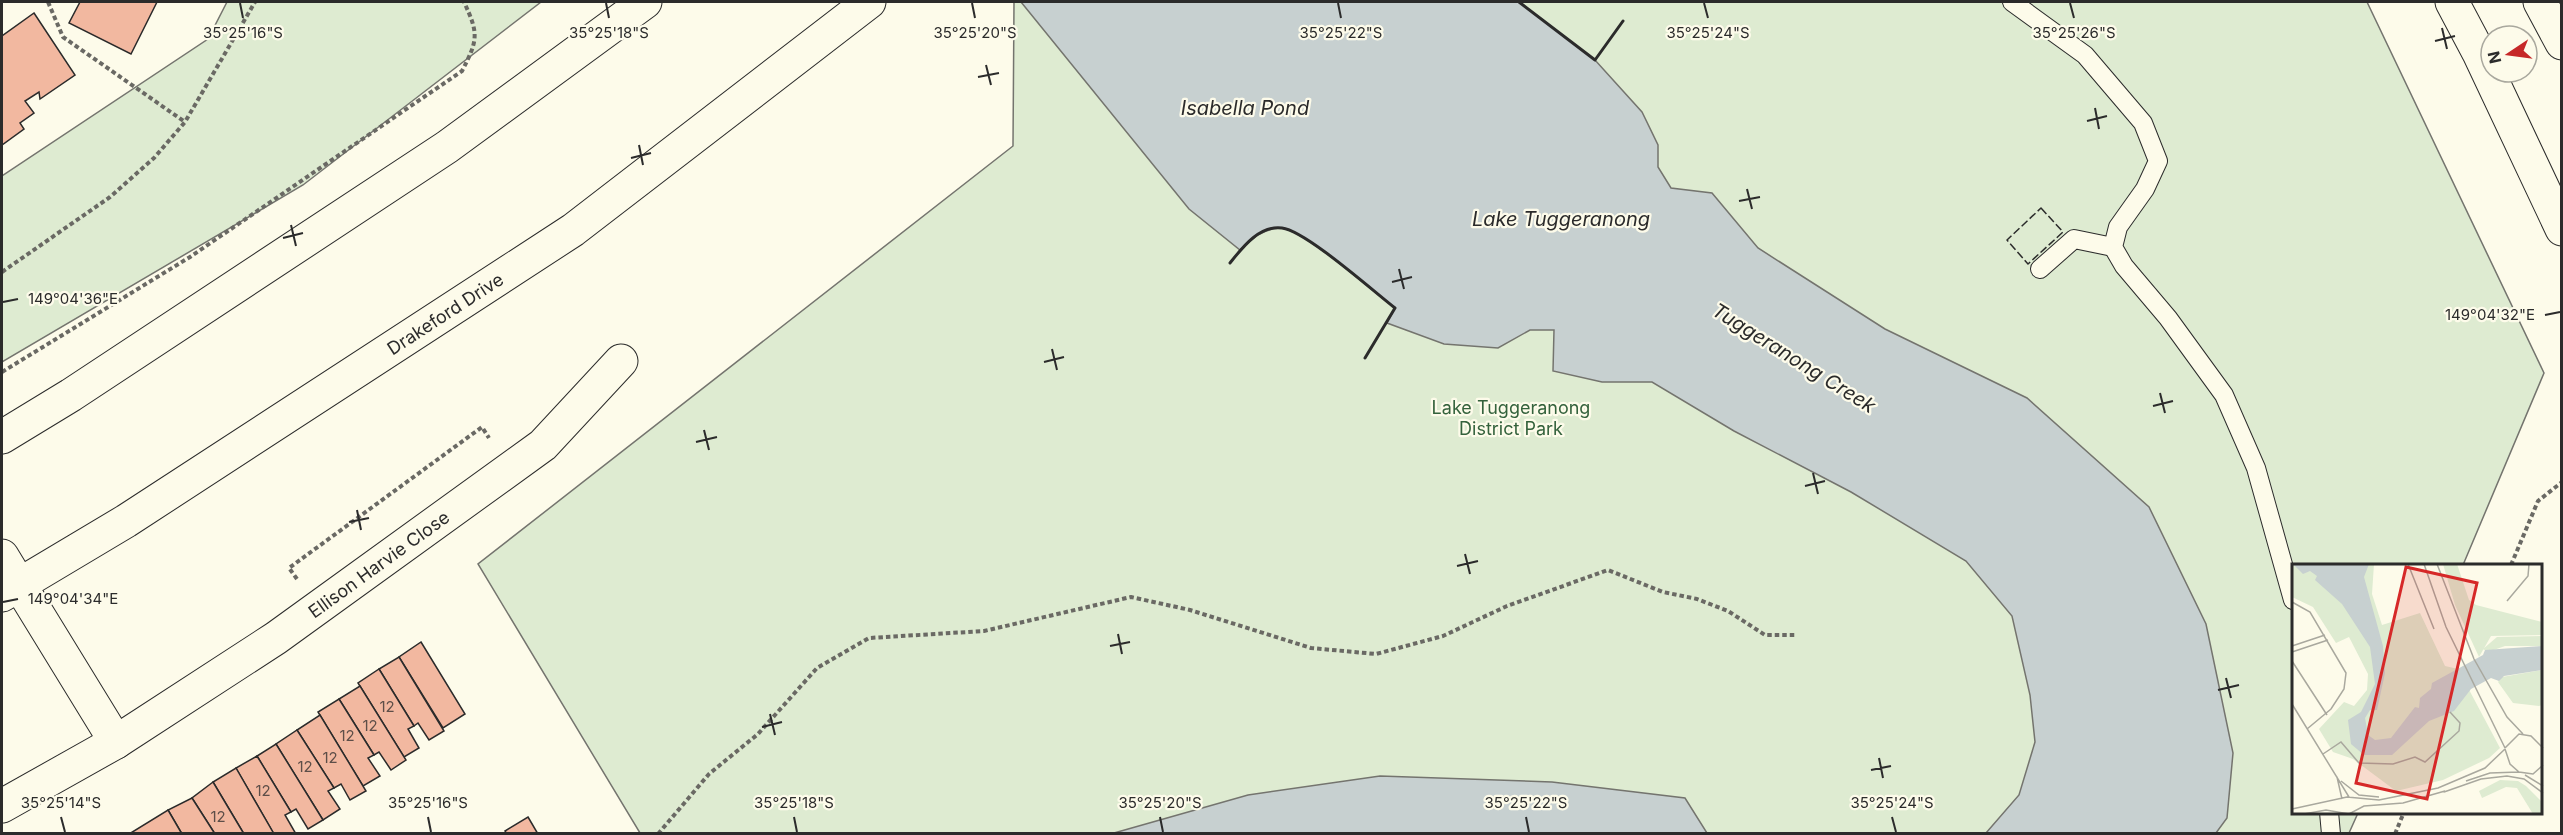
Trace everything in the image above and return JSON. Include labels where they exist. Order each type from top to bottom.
[{"type":"main road","points":[[2,437],[71,395],[447,147],[645,2]]},
{"type":"main road","name":"Drakeford Drive","points":[[10,590],[126,521],[573,230],[869,2]]},
{"type":"main road","points":[[2452,2],[2479,53],[2562,229]]},
{"type":"main road","points":[[2540,2],[2562,43]]},
{"type":"main road","name":"Ellison Harvie Close","points":[[2,806],[116,742],[276,638],[543,445],[621,361]]},
{"type":"main road","points":[[2,556],[10,590],[116,742]]},
{"type":"lane","points":[[2012,2],[2085,55],[2143,123],[2158,161],[2145,189],[2118,227],[2113,247],[2124,266],[2168,318],[2224,395],[2256,468],[2292,596]]},
{"type":"lane","points":[[2040,269],[2074,239],[2113,247]]},
{"type":"lane","points":[[2330,814],[2331,834]]},
{"type":"path","points":[[48,2],[63,37],[185,122]]},
{"type":"path","points":[[2,272],[110,197],[154,158],[185,122],[255,2]]},
{"type":"path","points":[[2,372],[190,257],[462,71],[474,47],[474,24],[464,2]]},
{"type":"path","points":[[2511,564],[2538,501],[2562,482]]},
{"type":"path","points":[[658,834],[709,774],[758,734],[817,668],[869,638],[984,630],[1131,597],[1190,610],[1311,648],[1376,654],[1443,636],[1506,606],[1608,570],[1663,592],[1697,600],[1728,611],[1765,635],[1797,635]]},
{"type":"path","points":[[2395,833],[2404,814]]},
{"type":"green space","points":[[227,2],[541,2],[303,185],[2,362],[2,176],[208,39]]},
{"type":"green space","name":"Lake Tuggeranong District Park","points":[[1014,2],[2367,2],[2544,373],[2463,564],[2292,564],[2292,814],[2358,814],[2349,833],[640,833],[478,564],[1013,146]]},
{"type":"water","name":"Lake Tuggeranong","points":[[1021,2],[1519,2],[1595,60],[1642,112],[1658,145],[1658,167],[1671,188],[1712,193],[1758,248],[1885,329],[2027,398],[2149,507],[2206,624],[2233,753],[2227,818],[2216,833],[1986,833],[2019,795],[2035,742],[2030,695],[2012,616],[1966,561],[1851,492],[1734,431],[1652,382],[1602,382],[1553,371],[1554,330],[1530,330],[1498,348],[1444,344],[1387,323],[1395,308],[1321,249],[1291,231],[1280,228],[1268,230],[1253,238],[1240,250],[1189,209]]},
{"type":"water","points":[[1380,776],[1552,782],[1685,798],[1707,833],[1114,833],[1248,795]]},
{"type":"building","points":[[80,2],[157,2],[131,54],[69,23]]},
{"type":"building","points":[[34,13],[75,75],[40,99],[39,92],[25,101],[34,113],[20,123],[24,129],[2,145],[2,36]]},
{"type":"building","points":[[421,642],[465,714],[443,728],[399,657]]},
{"type":"building","points":[[399,657],[444,731],[429,740],[418,723],[414,726],[379,669]]},
{"type":"building","points":[[379,669],[414,726],[408,729],[419,748],[404,757],[358,683]]},
{"type":"building","points":[[360,686],[406,760],[391,770],[379,752],[374,755],[339,699]]},
{"type":"building","points":[[339,699],[374,755],[368,758],[380,776],[363,786],[318,712]]},
{"type":"building","points":[[320,715],[366,791],[350,800],[341,784],[334,788],[297,730]]},
{"type":"building","points":[[297,730],[334,788],[328,791],[340,809],[323,820],[276,744]]},
{"type":"building","points":[[276,744],[323,820],[308,829],[296,809],[291,812],[257,756]]},
{"type":"building","points":[[257,756],[291,812],[285,815],[296,834],[274,834],[236,768]]},
{"type":"building","points":[[236,768],[274,834],[244,834],[213,782]]},
{"type":"building","points":[[213,782],[244,834],[215,834],[192,798]]},
{"type":"building","points":[[192,798],[215,834],[182,834],[168,810]]},
{"type":"building","points":[[168,810],[182,834],[129,834]]},
{"type":"building","points":[[528,817],[538,834],[507,834],[505,831]]},
{"type":"fence","points":[[2041,208],[2063,232],[2028,264],[2007,240],[2041,208]]},
{"type":"wall","points":[[1519,2],[1595,60],[1623,21]]},
{"type":"wall","points":[[1230,263],[1252,239],[1266,230],[1282,228],[1307,239],[1395,308],[1365,358]]},
{"type":"water label","name":"Isabella Pond","points":[[1245,108]]},
{"type":"water label","name":"Tuggeranong Creek","points":[[1794,358]]}]
